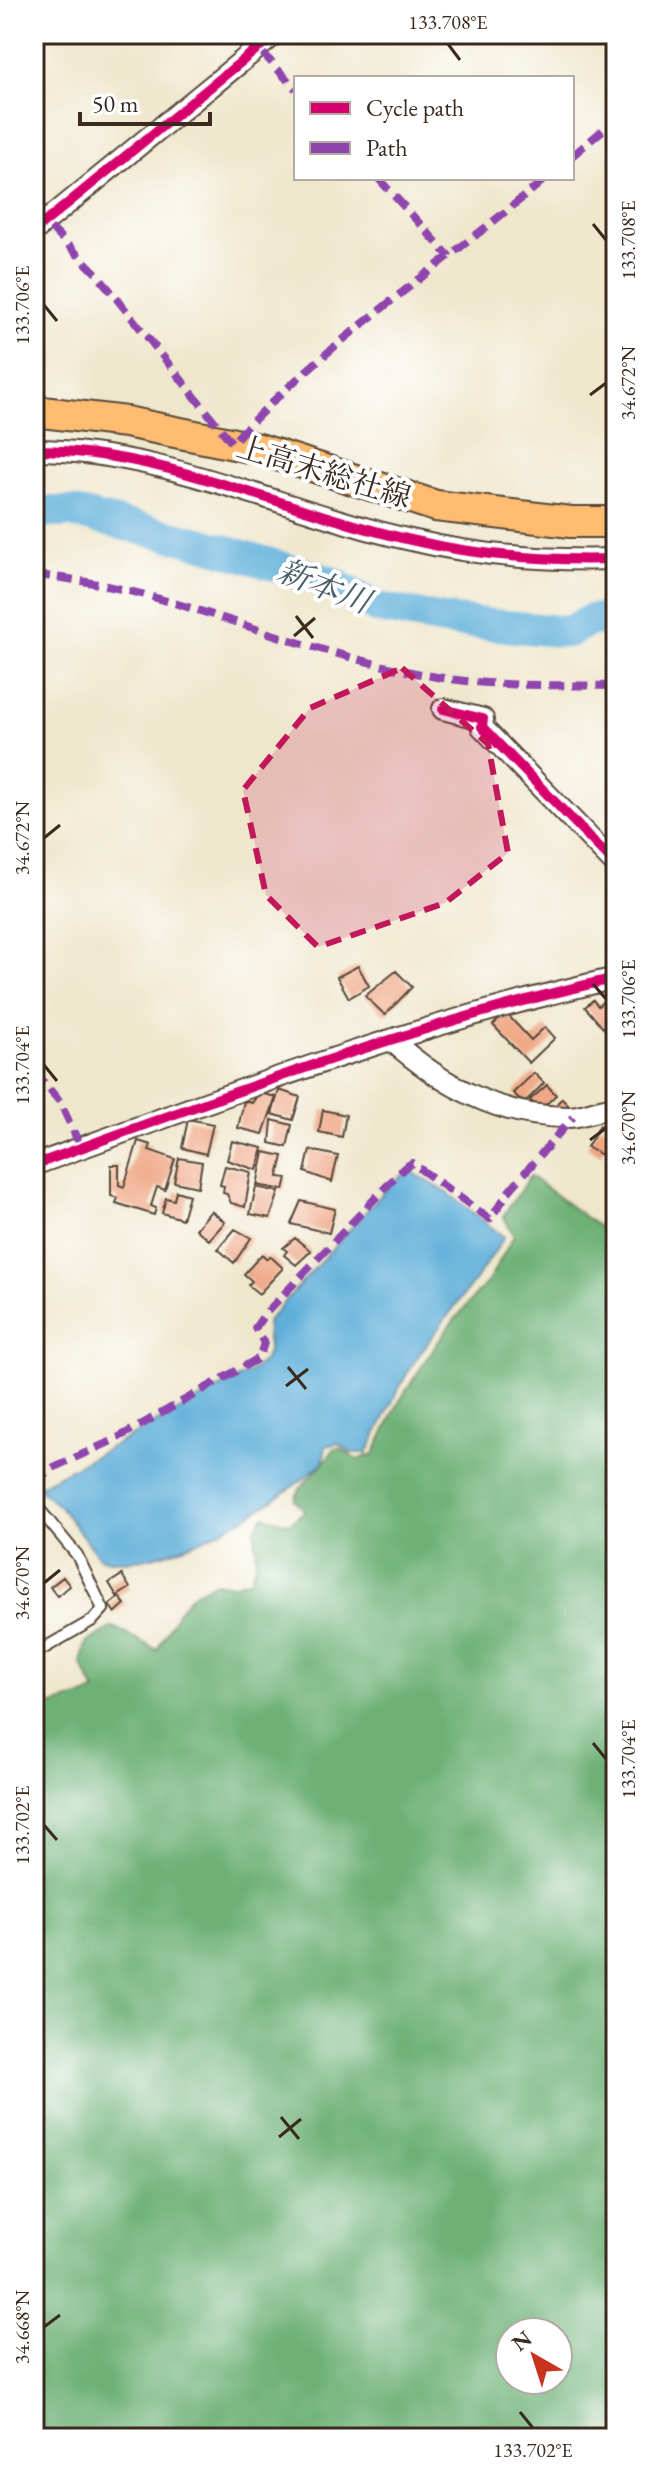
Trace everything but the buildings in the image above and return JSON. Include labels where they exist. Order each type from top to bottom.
[{"type":"main road","name":"上高末総社線","points":[[34,411],[126,422],[259,449],[436,506],[556,521],[616,522]]},
{"type":"street","points":[[34,231],[275,34]]},
{"type":"street","points":[[34,450],[105,456],[148,465],[219,482],[422,542],[557,561],[616,559]]},
{"type":"street","points":[[443,709],[483,719],[482,727],[616,865]]},
{"type":"street","points":[[34,1165],[235,1092],[477,1011],[616,978]]},
{"type":"street","points":[[391,1040],[443,1082],[500,1108],[537,1116],[573,1117],[616,1108]]},
{"type":"lane","points":[[34,1503],[77,1555],[103,1609],[93,1620],[34,1654]]},
{"type":"highlighted area","points":[[402,668],[488,744],[508,853],[445,903],[318,947],[266,895],[243,790],[310,708]]},
{"type":"green space","points":[[530,1176],[616,1240],[616,2438],[34,2438],[34,1711],[96,1692],[81,1663],[86,1643],[113,1627],[157,1650],[178,1611],[193,1593],[216,1582],[232,1585],[251,1579],[256,1560],[255,1528],[264,1516],[289,1523],[305,1511],[295,1500],[298,1493],[334,1449],[340,1448],[357,1460],[374,1454],[399,1402],[427,1358],[450,1325],[489,1280],[514,1235],[503,1216]]},
{"type":"water","points":[[409,1170],[448,1193],[504,1237],[413,1364],[367,1453],[351,1453],[338,1443],[326,1446],[323,1462],[279,1496],[249,1515],[184,1547],[152,1557],[123,1561],[99,1557],[59,1506],[37,1487],[252,1371],[268,1352],[268,1320],[388,1187]]},
{"type":"waterway","name":"新本川","points":[[34,512],[71,512],[200,543],[331,582],[378,608],[444,620],[568,632],[590,620],[616,618]]},
{"type":"marked path","points":[[245,34],[294,87]]},
{"type":"marked path","points":[[574,154],[616,119]]},
{"type":"marked path","points":[[380,180],[450,257]]},
{"type":"marked path","points":[[34,211],[97,274],[232,443],[268,406],[345,338],[544,180]]},
{"type":"marked path","points":[[34,575],[72,579],[146,595],[327,651],[420,674],[493,683],[616,686]]},
{"type":"marked path","points":[[34,1071],[60,1102],[81,1148]]},
{"type":"marked path","points":[[34,1483],[52,1468],[114,1440],[259,1358],[264,1343],[255,1328],[264,1315],[404,1168],[412,1163],[490,1219],[510,1190],[573,1117]]},
{"type":"cycle path","points":[[34,231],[275,34]]},
{"type":"cycle path","points":[[34,450],[131,460],[225,484],[364,528],[462,550],[564,559],[616,559]]},
{"type":"cycle path","points":[[443,709],[483,719],[482,727],[616,865]]},
{"type":"cycle path","points":[[34,1165],[395,1038],[616,978]]}]
